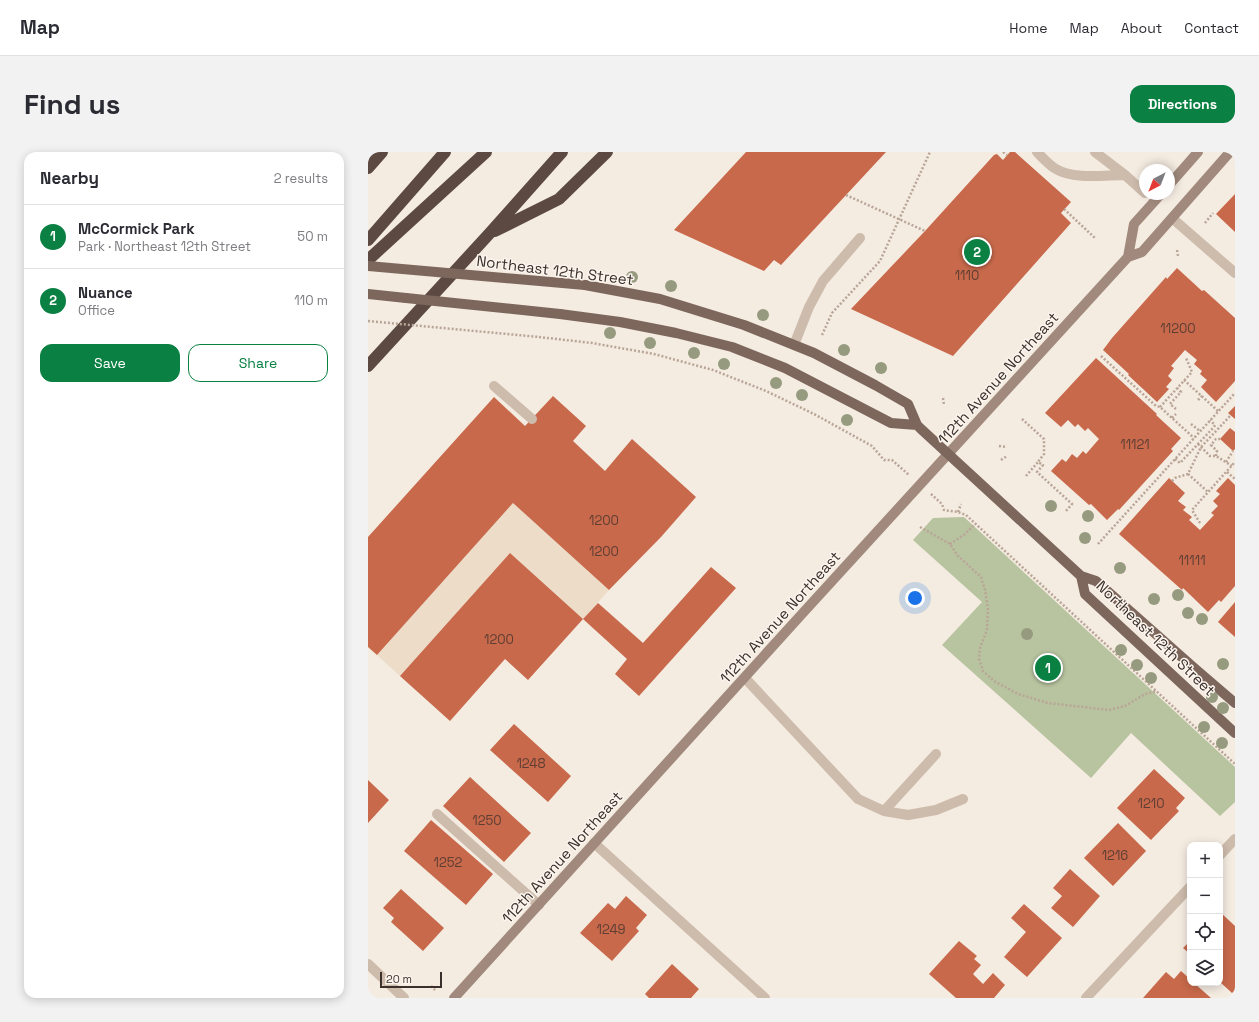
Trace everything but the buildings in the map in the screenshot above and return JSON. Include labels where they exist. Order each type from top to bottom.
[{"type":"highway","points":[[368,168],[382,152]]},
{"type":"highway","points":[[368,240],[445,152]]},
{"type":"highway","points":[[368,260],[486,152]]},
{"type":"highway","points":[[368,366],[562,152]]},
{"type":"highway","points":[[489,234],[559,199],[607,152]]},
{"type":"main road","points":[[1175,178],[1198,152]]},
{"type":"main road","name":"112th Avenue Northeast","points":[[454,998],[1128,257],[1142,252],[1230,152]]},
{"type":"main road","points":[[1128,257],[1134,224],[1155,200]]},
{"type":"main road","name":"Northeast 12th Street","points":[[368,266],[585,285],[660,299],[744,325],[828,360],[908,404],[917,425],[1081,576],[1096,581],[1235,703]]},
{"type":"main road","points":[[368,294],[560,314],[620,322],[676,333],[732,347],[785,368],[891,423],[917,425]]},
{"type":"main road","name":"Northeast 12th Street","points":[[1081,576],[1085,594],[1235,733]]},
{"type":"street","points":[[1037,152],[1056,169],[1071,174],[1092,176],[1125,175]]},
{"type":"street","points":[[1095,152],[1139,187]]},
{"type":"street","points":[[1172,218],[1235,273]]},
{"type":"street","points":[[794,345],[809,307],[822,281],[860,238]]},
{"type":"street","points":[[494,386],[532,419]]},
{"type":"street","points":[[745,678],[858,799],[884,811],[908,815],[936,810],[963,799]]},
{"type":"street","points":[[884,811],[936,754]]},
{"type":"street","points":[[437,814],[539,905]]},
{"type":"street","points":[[1223,852],[1235,839]]},
{"type":"street","points":[[594,843],[765,998]]},
{"type":"street","points":[[1086,998],[1187,890]]},
{"type":"street","points":[[368,964],[404,998]]},
{"type":"path","points":[[822,335],[832,313],[880,261],[930,152]]},
{"type":"path","points":[[1004,152],[1007,156]]},
{"type":"path","points":[[846,195],[925,231]]},
{"type":"path","points":[[1064,209],[1095,238]]},
{"type":"path","points":[[1205,223],[1213,213]]},
{"type":"path","points":[[1177,250],[1178,256]]},
{"type":"path","points":[[368,321],[592,342],[654,354],[713,370],[766,391],[814,414],[872,446],[884,460],[892,460]]},
{"type":"path","points":[[1101,356],[1194,438]]},
{"type":"path","points":[[1160,407],[1192,372],[1186,358]]},
{"type":"path","points":[[1184,380],[1218,411]]},
{"type":"path","points":[[1176,409],[1170,404],[1181,392],[1177,388]]},
{"type":"path","points":[[1098,544],[1235,393]]},
{"type":"path","points":[[1198,400],[1202,396]]},
{"type":"path","points":[[943,398],[944,405]]},
{"type":"path","points":[[1172,418],[1176,414]]},
{"type":"path","points":[[1172,481],[1175,478],[1188,474],[1202,447],[1231,416]]},
{"type":"path","points":[[1022,419],[1044,440],[1044,454],[1026,476]]},
{"type":"path","points":[[1175,459],[1180,463],[1216,425],[1210,420]]},
{"type":"path","points":[[1191,424],[1200,431]]},
{"type":"path","points":[[1216,456],[1216,451],[1211,445],[1216,439],[1220,439]]},
{"type":"path","points":[[1198,444],[1210,456],[1216,456],[1232,466]]},
{"type":"path","points":[[999,446],[1007,447]]},
{"type":"path","points":[[1226,462],[1233,451]]},
{"type":"path","points":[[1001,460],[1007,456]]},
{"type":"path","points":[[1038,462],[1042,466],[1037,472],[1072,504],[1065,512]]},
{"type":"path","points":[[1200,523],[1192,510],[1235,462]]},
{"type":"path","points":[[1227,472],[1235,479]]},
{"type":"path","points":[[1188,474],[1208,492]]},
{"type":"path","points":[[942,504],[944,510],[958,512],[966,516],[1235,764]]},
{"type":"path","points":[[958,512],[960,504]]},
{"type":"path","points":[[950,544],[965,534],[975,524]]},
{"type":"path","points":[[920,527],[950,544],[958,556],[981,578],[986,590],[988,608],[987,630],[980,648],[979,659],[983,671],[994,681],[1018,694],[1048,703],[1110,710],[1125,706],[1145,694],[1154,692],[1155,690]]},
{"type":"path","points":[[431,986],[434,990]]},
{"type":"green space","points":[[964,517],[1235,767],[1235,802],[1220,816],[1131,733],[1091,778],[942,645],[982,602],[913,540],[933,518]]},
{"type":"shaded area","points":[[513,503],[609,590],[583,619],[510,553],[400,676],[377,655]]},
{"type":"place","name":"Nuance","points":[[977,252]]},
{"type":"place","name":"McCormick Park","points":[[1048,668]]}]
